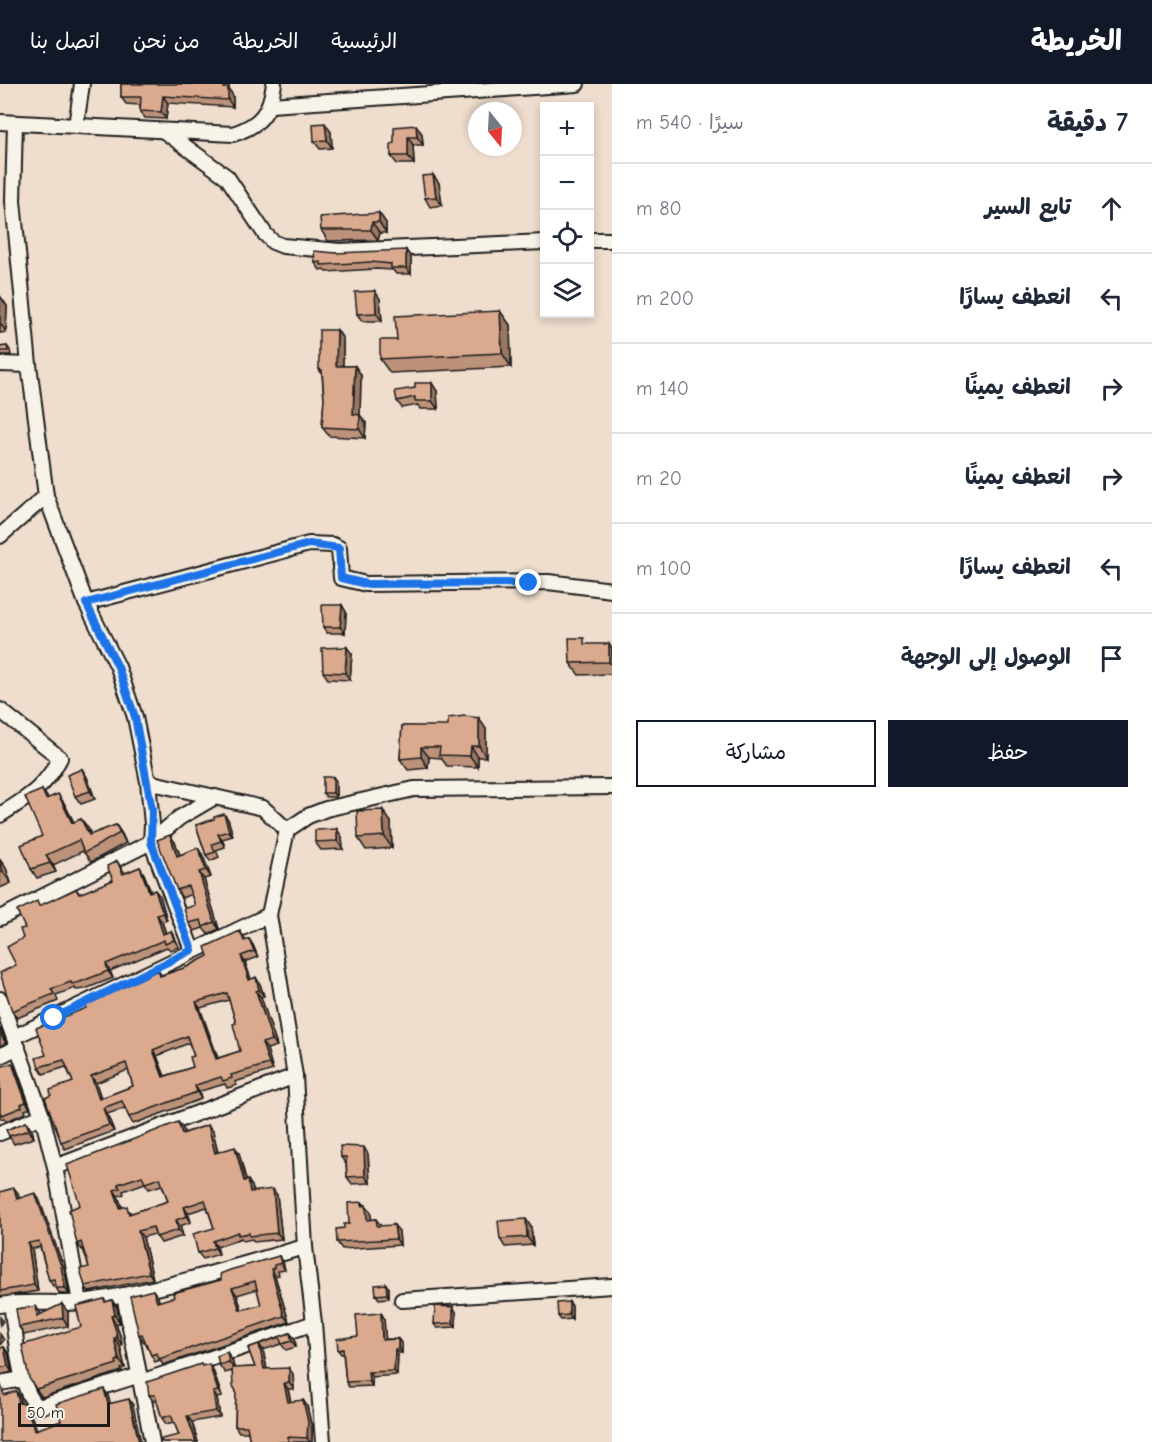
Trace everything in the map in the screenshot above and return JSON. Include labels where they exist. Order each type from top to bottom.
[{"type":"street","points":[[76,126],[82,84]]},
{"type":"street","points":[[0,122],[233,134],[252,128],[271,105],[273,84]]},
{"type":"street","points":[[271,105],[437,90],[577,84]]},
{"type":"street","points":[[15,123],[6,202],[46,496],[86,603],[118,667],[135,717],[152,810],[151,842],[192,950]]},
{"type":"street","points":[[164,130],[227,177],[265,234],[273,242],[283,246],[319,251],[540,242]]},
{"type":"street","points":[[594,240],[612,240]]},
{"type":"street","points":[[0,364],[29,365]]},
{"type":"street","points":[[0,536],[46,496]]},
{"type":"street","points":[[86,603],[309,544],[339,548],[341,578],[366,584],[548,582],[612,591]]},
{"type":"street","points":[[0,710],[60,758],[49,779],[39,791],[0,815]]},
{"type":"street","points":[[148,782],[263,808],[287,830]]},
{"type":"street","points":[[323,1442],[315,1323],[305,1247],[295,1076],[269,915],[287,830],[308,816],[326,809],[414,789],[612,787]]},
{"type":"street","points":[[0,918],[151,842],[179,818],[215,797]]},
{"type":"street","points":[[0,1056],[16,1042],[192,950],[269,915]]},
{"type":"street","points":[[0,999],[42,1116],[55,1167],[80,1302]]},
{"type":"street","points":[[55,1167],[295,1076]]},
{"type":"street","points":[[0,1133],[42,1116]]},
{"type":"street","points":[[305,1247],[124,1295],[80,1302],[6,1304],[23,1379],[32,1400],[42,1407],[315,1323]]},
{"type":"street","points":[[402,1299],[612,1286]]},
{"type":"street","points":[[124,1295],[152,1442]]},
{"type":"street","points":[[0,1383],[23,1379]]},
{"type":"building","points":[[121,84],[224,84],[224,88],[228,88],[228,100],[163,96],[161,112],[140,111],[141,97],[121,97]]},
{"type":"building","points":[[325,123],[327,140],[314,141],[313,124]]},
{"type":"building","points":[[416,125],[417,137],[408,137],[408,156],[391,156],[394,127]]},
{"type":"building","points":[[433,175],[436,197],[425,198],[422,176]]},
{"type":"building","points":[[379,213],[379,222],[372,222],[371,230],[321,230],[320,217]]},
{"type":"building","points":[[406,250],[406,268],[391,268],[391,264],[371,262],[321,265],[321,262],[315,263],[314,251],[336,253]]},
{"type":"building","points":[[375,291],[376,313],[357,314],[355,292]]},
{"type":"building","points":[[500,311],[502,353],[380,359],[380,340],[397,340],[395,316]]},
{"type":"building","points":[[319,330],[337,330],[336,366],[355,366],[353,414],[360,415],[359,429],[322,427],[324,398],[322,370],[319,369]]},
{"type":"building","points":[[7,346],[8,351],[0,351],[0,347]]},
{"type":"building","points":[[415,383],[432,383],[432,401],[415,401],[415,397],[397,401],[395,391],[415,388]]},
{"type":"building","points":[[322,605],[342,605],[340,627],[323,627]]},
{"type":"building","points":[[569,638],[584,638],[584,644],[609,644],[609,662],[570,663]]},
{"type":"building","points":[[347,647],[345,673],[323,672],[322,648]]},
{"type":"building","points":[[465,716],[479,718],[479,746],[471,746],[470,756],[439,755],[440,747],[421,747],[421,757],[400,759],[402,726],[448,726],[448,718]]},
{"type":"building","points":[[82,769],[90,791],[75,796],[67,775]]},
{"type":"building","points":[[323,777],[333,777],[333,793],[323,793]]},
{"type":"building","points":[[42,790],[46,799],[58,794],[72,823],[81,819],[89,835],[116,825],[120,833],[84,853],[79,840],[46,855],[50,863],[31,869],[21,845],[42,836],[25,797]]},
{"type":"building","points":[[383,810],[384,836],[358,838],[357,811]]},
{"type":"building","points":[[224,814],[229,831],[218,834],[221,841],[212,844],[215,852],[206,855],[196,825]]},
{"type":"building","points":[[337,829],[337,841],[315,842],[315,830]]},
{"type":"building","points":[[170,835],[177,856],[198,848],[206,870],[199,872],[214,922],[203,927],[201,920],[189,923],[184,909],[195,905],[188,886],[177,890],[157,840]]},
{"type":"building","points":[[117,861],[123,874],[140,867],[149,892],[155,890],[163,913],[157,915],[163,934],[171,931],[174,940],[165,944],[164,940],[106,964],[108,971],[80,982],[72,984],[71,982],[51,989],[54,994],[12,1011],[0,973],[16,965],[7,947],[23,938],[20,929],[25,928],[17,911],[37,901],[39,906],[76,889],[79,894],[113,880],[107,866]]},
{"type":"building","points":[[240,931],[244,941],[249,939],[254,951],[241,956],[249,980],[256,977],[259,990],[256,991],[272,1040],[262,1043],[269,1064],[231,1075],[232,1078],[223,1081],[221,1077],[199,1084],[195,1086],[197,1092],[129,1117],[122,1101],[103,1108],[109,1125],[61,1142],[45,1098],[51,1095],[50,1090],[73,1082],[64,1060],[39,1067],[36,1058],[46,1055],[36,1028],[86,1008],[85,1005],[158,970],[160,976],[187,967],[208,956],[205,947]],"holes":[[[227,993],[236,1023],[233,1024],[240,1051],[216,1059],[196,1002]],[[187,1036],[194,1056],[190,1057],[193,1067],[163,1077],[153,1050]],[[126,1063],[133,1086],[99,1099],[91,1076]]]},
{"type":"building","points":[[12,1063],[26,1102],[21,1104],[22,1107],[2,1115],[0,1112],[0,1067]]},
{"type":"building","points":[[26,1122],[29,1130],[9,1136],[6,1130]]},
{"type":"building","points":[[178,1122],[182,1134],[208,1125],[215,1153],[235,1147],[244,1181],[248,1180],[250,1192],[273,1189],[277,1233],[249,1236],[249,1233],[238,1235],[238,1232],[213,1241],[215,1248],[198,1253],[193,1234],[214,1228],[205,1200],[184,1207],[187,1216],[176,1220],[178,1230],[156,1237],[153,1227],[138,1231],[149,1273],[85,1286],[80,1269],[89,1267],[81,1242],[77,1244],[69,1210],[80,1205],[67,1165]],"holes":[[[142,1176],[145,1183],[160,1178],[168,1201],[129,1214],[127,1206],[120,1208],[114,1190],[120,1188],[118,1184]]]},
{"type":"building","points":[[340,1146],[364,1147],[365,1176],[347,1177],[346,1157],[341,1157]]},
{"type":"building","points":[[14,1188],[17,1199],[35,1193],[61,1266],[65,1288],[56,1288],[54,1279],[49,1280],[39,1241],[28,1243],[34,1285],[0,1291],[0,1192]]},
{"type":"building","points":[[362,1202],[362,1206],[366,1205],[367,1220],[376,1219],[377,1226],[394,1225],[396,1239],[337,1242],[336,1229],[344,1228],[344,1224],[349,1224],[348,1203]]},
{"type":"building","points":[[526,1219],[527,1237],[500,1239],[498,1221]]},
{"type":"building","points":[[279,1256],[281,1263],[274,1265],[271,1269],[284,1316],[159,1359],[157,1353],[151,1355],[142,1334],[139,1335],[130,1296],[153,1290],[157,1302],[174,1297],[173,1293],[221,1280],[220,1274]],"holes":[[[255,1281],[261,1305],[240,1310],[232,1288]]]},
{"type":"building","points":[[386,1284],[387,1294],[376,1295],[375,1285]]},
{"type":"building","points":[[104,1299],[105,1302],[112,1300],[115,1315],[111,1316],[117,1338],[114,1338],[119,1360],[116,1361],[117,1364],[36,1389],[29,1378],[22,1345],[81,1327],[76,1306]]},
{"type":"building","points":[[569,1302],[569,1315],[558,1316],[557,1303]]},
{"type":"building","points":[[62,1304],[63,1318],[19,1327],[16,1309],[36,1306],[37,1316]]},
{"type":"building","points":[[435,1306],[453,1307],[453,1323],[434,1324]]},
{"type":"building","points":[[381,1313],[382,1340],[398,1339],[394,1371],[368,1372],[369,1381],[346,1382],[343,1349],[338,1350],[337,1339],[358,1336],[356,1315]]},
{"type":"building","points":[[290,1333],[292,1341],[282,1344],[279,1337]]},
{"type":"building","points":[[259,1344],[264,1369],[289,1368],[289,1383],[284,1383],[288,1402],[303,1400],[308,1422],[307,1438],[287,1437],[289,1442],[250,1442],[247,1426],[235,1426],[236,1391],[233,1386],[232,1368],[255,1367],[248,1348]]},
{"type":"building","points":[[4,1347],[8,1366],[0,1368],[0,1348]]},
{"type":"building","points":[[227,1352],[229,1362],[219,1365],[217,1356]]},
{"type":"building","points":[[201,1364],[202,1366],[209,1364],[218,1391],[213,1392],[216,1411],[187,1416],[196,1442],[162,1442],[161,1439],[179,1435],[171,1415],[162,1418],[155,1395],[149,1395],[147,1382]]},
{"type":"building","points":[[0,1385],[4,1395],[16,1391],[19,1403],[25,1404],[35,1430],[61,1421],[56,1404],[104,1389],[108,1404],[129,1399],[139,1442],[0,1442]]},
{"type":"route","points":[[54,1018],[192,950],[151,842],[152,810],[135,717],[118,667],[86,603],[309,544],[333,545],[339,548],[338,564],[341,578],[366,584],[529,583]]}]
